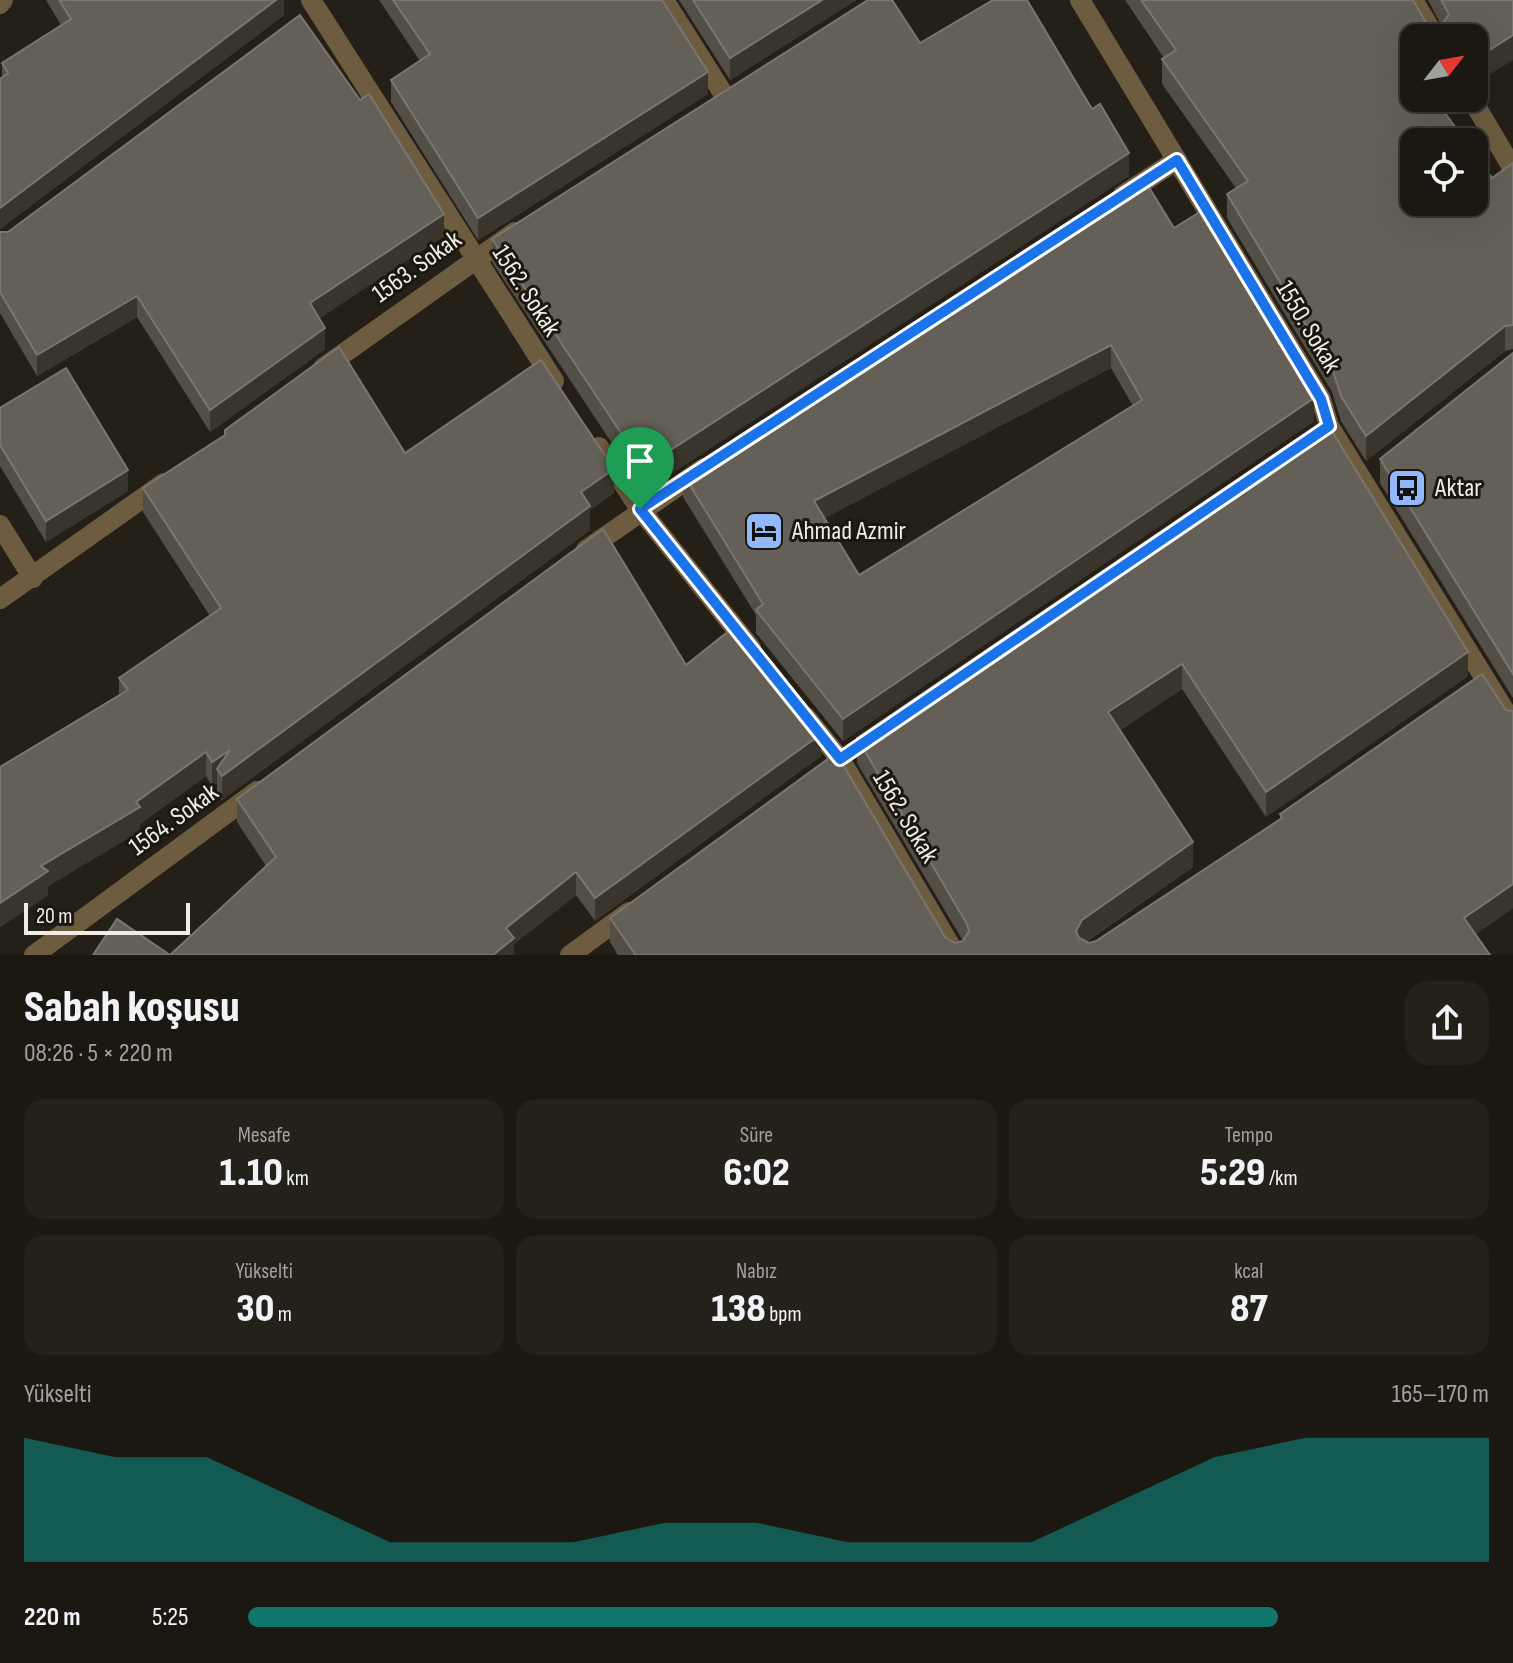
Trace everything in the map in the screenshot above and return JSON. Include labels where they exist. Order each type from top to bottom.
[{"type":"street","points":[[664,0],[726,98]]},
{"type":"street","name":"1550. Sokak","points":[[1080,0],[1321,399],[1322,430],[1370,474],[1481,683],[1513,724]]},
{"type":"street","points":[[1413,0],[1428,24]]},
{"type":"street","name":"1562. Sokak","points":[[310,8],[570,404]]},
{"type":"street","points":[[1479,112],[1513,169]]},
{"type":"street","points":[[1110,204],[1177,160]]},
{"type":"street","name":"1563. Sokak","points":[[310,377],[474,258],[527,224]]},
{"type":"street","points":[[587,430],[640,509],[760,659]]},
{"type":"street","points":[[565,565],[640,509],[721,457]]},
{"type":"street","points":[[0,599],[184,468]]},
{"type":"street","points":[[0,525],[33,578]]},
{"type":"street","name":"1562. Sokak","points":[[790,697],[840,759],[956,955]]},
{"type":"street","name":"1564. Sokak","points":[[34,955],[274,779]]},
{"type":"street","points":[[570,955],[647,899]]},
{"type":"building","points":[[59,0],[276,0],[0,208],[0,79],[8,73],[2,63],[71,19]]},
{"type":"building","points":[[393,0],[662,0],[708,72],[478,218],[391,80],[430,54]]},
{"type":"building","points":[[693,0],[822,0],[730,58]]},
{"type":"building","points":[[868,0],[892,0],[920,43],[993,0],[1027,0],[1092,109],[1100,104],[1129,153],[669,451],[659,436],[635,454],[492,239]]},
{"type":"building","points":[[1141,0],[1413,0],[1429,24],[1400,24],[1400,112],[1444,112],[1456,128],[1400,128],[1400,216],[1488,216],[1488,172],[1492,178],[1513,163],[1513,325],[1505,326],[1366,436],[1341,396],[1332,368],[1227,194],[1248,181],[1162,59],[1176,50]]},
{"type":"building","points":[[1441,0],[1513,0],[1513,35],[1488,51],[1488,24],[1443,24],[1449,14]]},
{"type":"building","points":[[300,15],[360,100],[369,94],[444,214],[310,303],[325,328],[210,410],[137,296],[37,355],[0,292],[0,232],[8,232]]},
{"type":"building","points":[[1142,176],[1174,228],[1205,209],[1309,382],[1314,398],[843,719],[756,610],[763,604],[683,474]],"holes":[[[1111,345],[1142,400],[859,575],[814,501]]]},
{"type":"building","points":[[339,347],[405,453],[541,360],[614,469],[581,492],[590,506],[222,776],[217,769],[230,750],[212,762],[206,752],[136,802],[140,807],[41,866],[48,871],[0,903],[0,767],[128,690],[119,678],[221,608],[143,488],[225,435],[225,430]]},
{"type":"building","points":[[1513,353],[1513,674],[1380,459]]},
{"type":"building","points":[[66,368],[128,470],[46,521],[0,445],[0,408]]},
{"type":"building","points":[[1325,420],[1468,652],[1266,792],[1182,664],[1108,712],[1193,842],[1082,920],[1076,931],[1079,938],[1089,943],[1096,941],[1282,818],[1280,814],[1482,674],[1506,710],[1513,711],[1513,884],[1464,918],[1490,955],[634,955],[610,918],[836,753],[945,937],[955,943],[963,941],[969,931],[967,924],[857,738]]},
{"type":"building","points":[[603,529],[686,665],[735,626],[821,734],[595,898],[576,872],[506,928],[514,938],[493,955],[170,955],[276,857],[237,799]]},
{"type":"building","points":[[117,919],[170,955],[93,955]]},
{"type":"place","name":"Aktar","points":[[1407,488]]},
{"type":"place","name":"Ahmad Azmir","points":[[764,531]]},
{"type":"route","points":[[1177,160],[1321,399],[1329,426],[840,759],[640,509],[1177,160]]}]
